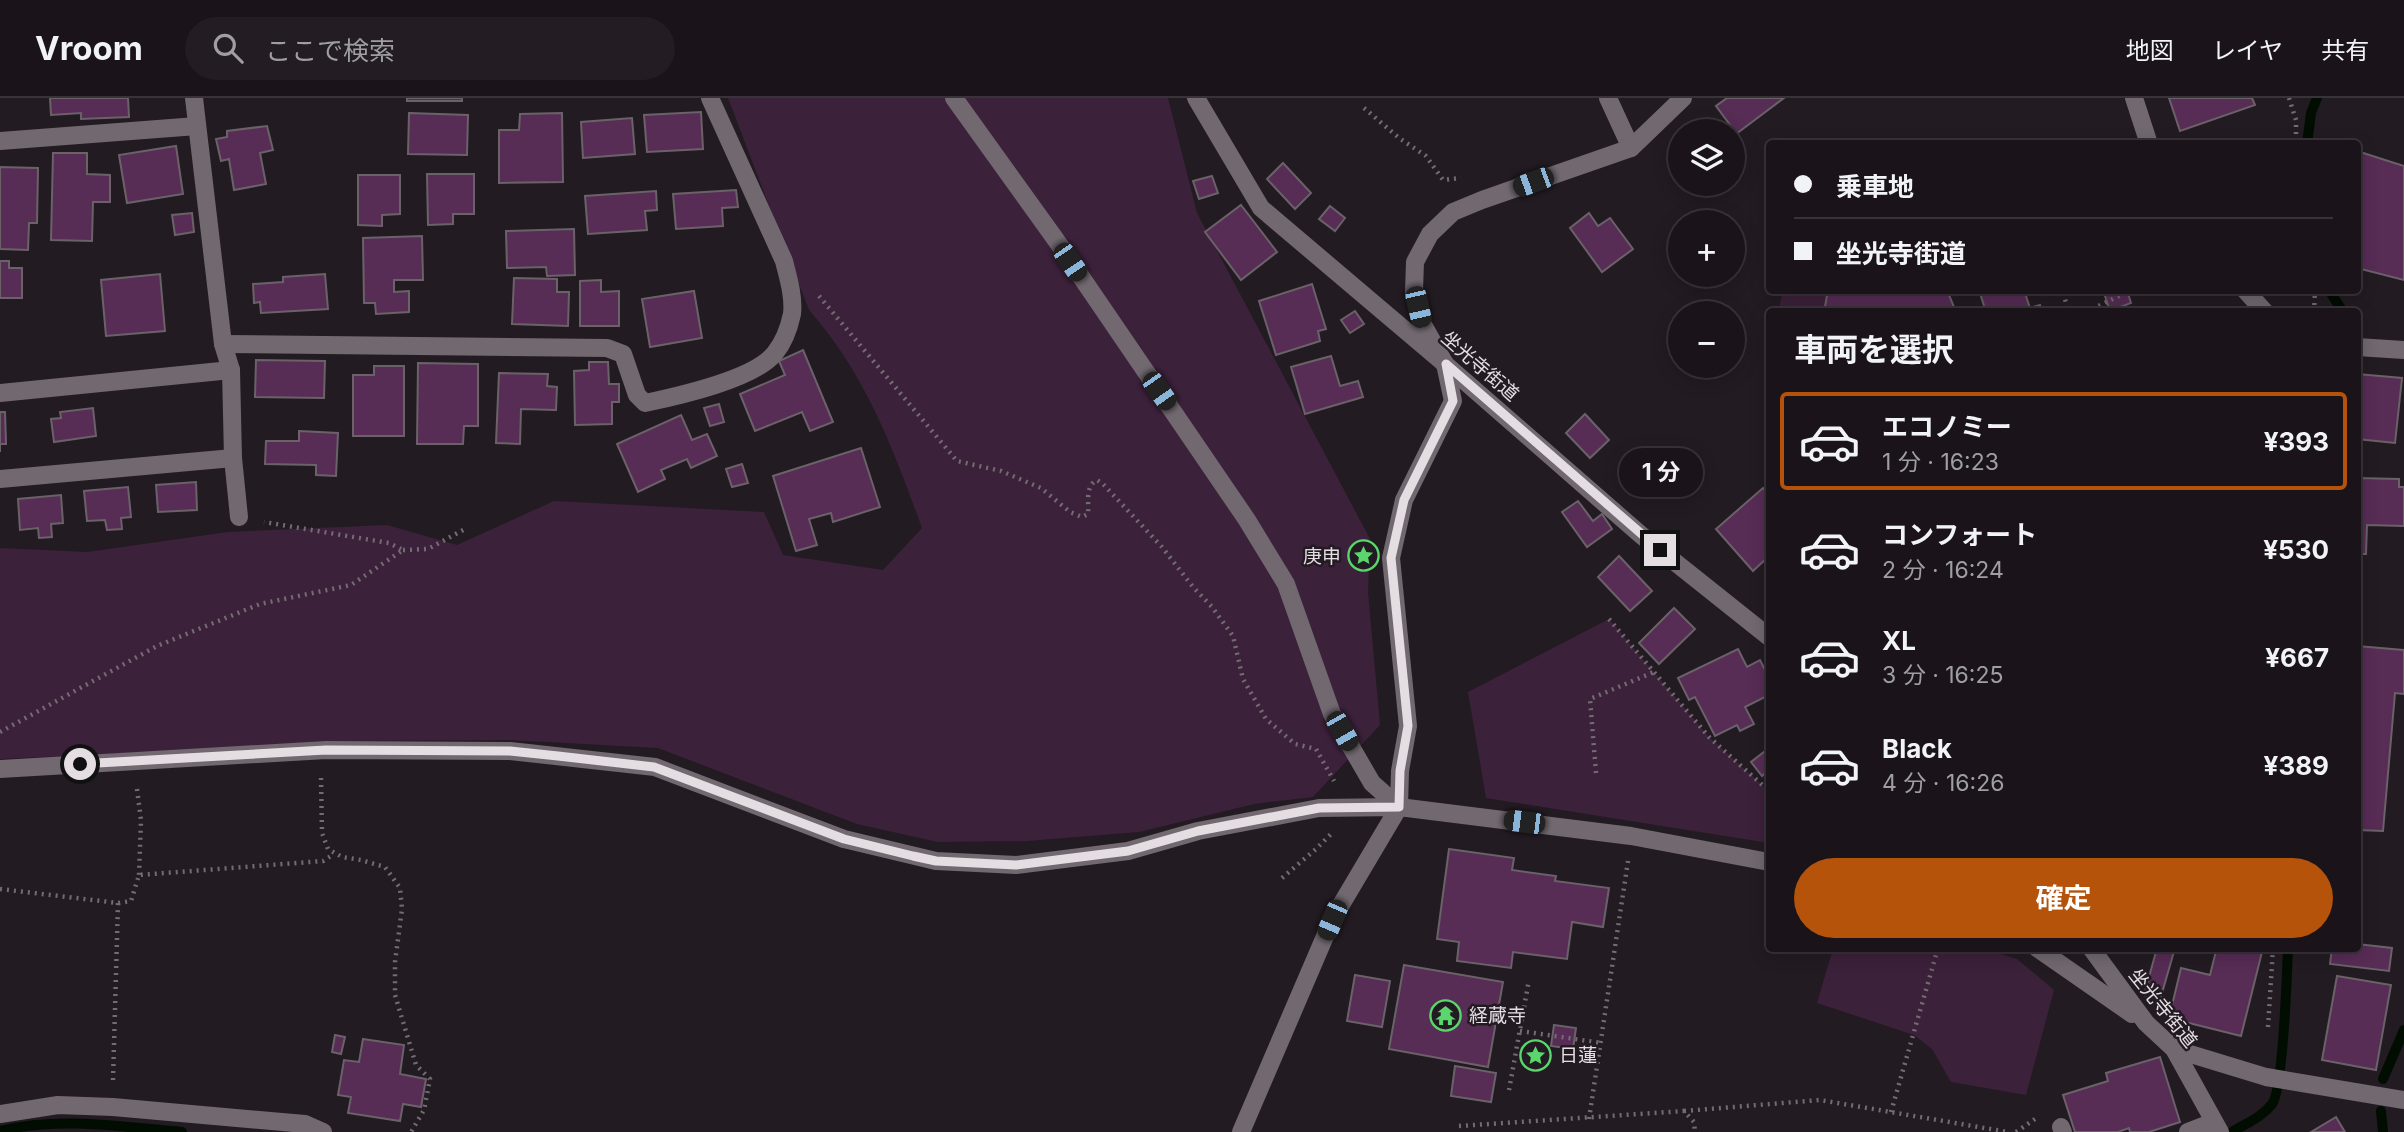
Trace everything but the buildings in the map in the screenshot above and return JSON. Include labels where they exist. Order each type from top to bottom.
[{"type":"street","points":[[194,98],[223,344],[231,370],[233,457],[239,517]]},
{"type":"street","points":[[223,344],[607,348],[624,354],[637,394],[645,402],[719,383],[755,369],[774,355],[786,335],[792,312],[791,287],[784,261],[710,98]]},
{"type":"street","points":[[954,98],[1056,240],[1247,520],[1286,584],[1332,714],[1372,783],[1399,807]]},
{"type":"street","name":"坐光寺街道","points":[[1196,98],[1261,208],[1446,364],[1641,535],[1766,635]]},
{"type":"street","points":[[1608,98],[1631,148]]},
{"type":"street","points":[[1241,1132],[1332,920],[1399,807],[1400,771],[1408,726],[1391,558],[1404,500],[1453,401],[1446,364],[1422,323],[1414,290],[1415,262],[1430,234],[1452,212],[1631,148],[1684,98]]},
{"type":"street","points":[[2134,98],[2147,140]]},
{"type":"street","points":[[0,141],[197,126]]},
{"type":"street","points":[[2249,294],[2261,308]]},
{"type":"street","points":[[2361,347],[2404,350]]},
{"type":"street","points":[[0,393],[231,370]]},
{"type":"street","points":[[0,479],[233,457]]},
{"type":"street","points":[[0,769],[326,750],[510,751],[654,767],[844,839],[936,861],[1016,865],[1128,851],[1198,831],[1319,808],[1399,807],[1632,836],[1766,861]]},
{"type":"street","points":[[2044,952],[2146,1023]]},
{"type":"street","points":[[2087,952],[2105,968]]},
{"type":"street","name":"坐光寺街道","points":[[2094,952],[2146,1023],[2174,1049],[2217,1127]]},
{"type":"street","points":[[2174,1049],[2266,1077],[2404,1100]]},
{"type":"street","points":[[0,1114],[58,1105],[113,1107],[305,1124],[323,1132]]},
{"type":"street","points":[[2188,1132],[2217,1127]]},
{"type":"path","points":[[2289,98],[2296,120],[2296,140]]},
{"type":"path","points":[[1364,108],[1399,138],[1426,156],[1443,180],[1469,177]]},
{"type":"path","points":[[784,261],[813,290],[957,461],[1001,471],[1041,488],[1070,512],[1082,517],[1088,514],[1088,489],[1097,480],[1103,484],[1213,607],[1233,636],[1243,680],[1266,719],[1295,744],[1316,749],[1338,788]]},
{"type":"path","points":[[2093,308],[2123,294]]},
{"type":"path","points":[[239,517],[389,543],[403,550],[428,549],[466,529]]},
{"type":"path","points":[[0,732],[157,646],[260,604],[351,585],[403,550]]},
{"type":"path","points":[[1609,619],[1709,737],[1766,788]]},
{"type":"path","points":[[1596,773],[1590,699],[1654,672]]},
{"type":"path","points":[[326,750],[321,773],[323,834],[328,849],[385,867],[400,888],[402,909],[395,995],[416,1065],[430,1079],[424,1110],[411,1132]]},
{"type":"path","points":[[0,889],[118,903],[131,901],[139,875],[141,820],[134,760]]},
{"type":"path","points":[[1282,878],[1316,849],[1355,808]]},
{"type":"path","points":[[1589,1119],[1632,836]]},
{"type":"path","points":[[139,875],[323,861],[334,853]]},
{"type":"path","points":[[113,1107],[118,903]]},
{"type":"path","points":[[1891,1112],[1937,952]]},
{"type":"path","points":[[2268,1027],[2273,952]]},
{"type":"path","points":[[1509,1090],[1529,980]]},
{"type":"path","points":[[1520,1031],[1602,1043]]},
{"type":"path","points":[[1459,1126],[1589,1119],[1820,1100],[2008,1132]]},
{"type":"path","points":[[1685,1111],[1694,1122],[1695,1132]]},
{"type":"shaded area","points":[[728,98],[1168,98],[1197,213],[1370,539],[1368,592],[1380,725],[1313,797],[1254,804],[1139,832],[1027,841],[938,842],[857,824],[658,748],[511,740],[328,741],[0,759],[0,548],[87,552],[228,532],[387,525],[457,545],[554,501],[764,512],[783,555],[883,570],[922,528],[876,413],[847,360],[809,310]]},
{"type":"shaded area","points":[[1782,294],[1827,294],[1825,308],[1779,308]]},
{"type":"shaded area","points":[[1609,619],[1709,737],[1766,788],[1766,843],[1486,798],[1468,692]]},
{"type":"shaded area","points":[[1832,952],[1995,952],[2017,959],[2054,990],[2026,1095],[1951,1082],[1932,1049],[1914,1035],[1817,1003]]},
{"type":"waterway","points":[[2308,140],[2311,113],[2317,98]]},
{"type":"waterway","points":[[2332,294],[2340,308]]},
{"type":"waterway","points":[[2232,1132],[2263,1113],[2272,1104],[2276,1094],[2284,1030],[2288,952]]},
{"type":"waterway","points":[[2383,1079],[2404,1030]]},
{"type":"waterway","points":[[2381,1111],[2383,1132]]},
{"type":"waterway","points":[[0,1131],[68,1123],[182,1132]]},
{"type":"place","name":"庚申","points":[[1364,556]]},
{"type":"place","name":"経蔵寺","points":[[1446,1015]]},
{"type":"place","name":"日蓮","points":[[1536,1055]]},
{"type":"route","points":[[80,764],[326,750],[510,751],[654,767],[844,839],[936,861],[1016,865],[1128,851],[1198,831],[1319,808],[1399,807],[1400,771],[1408,726],[1391,558],[1404,500],[1453,401],[1446,364],[1660,550]]}]
